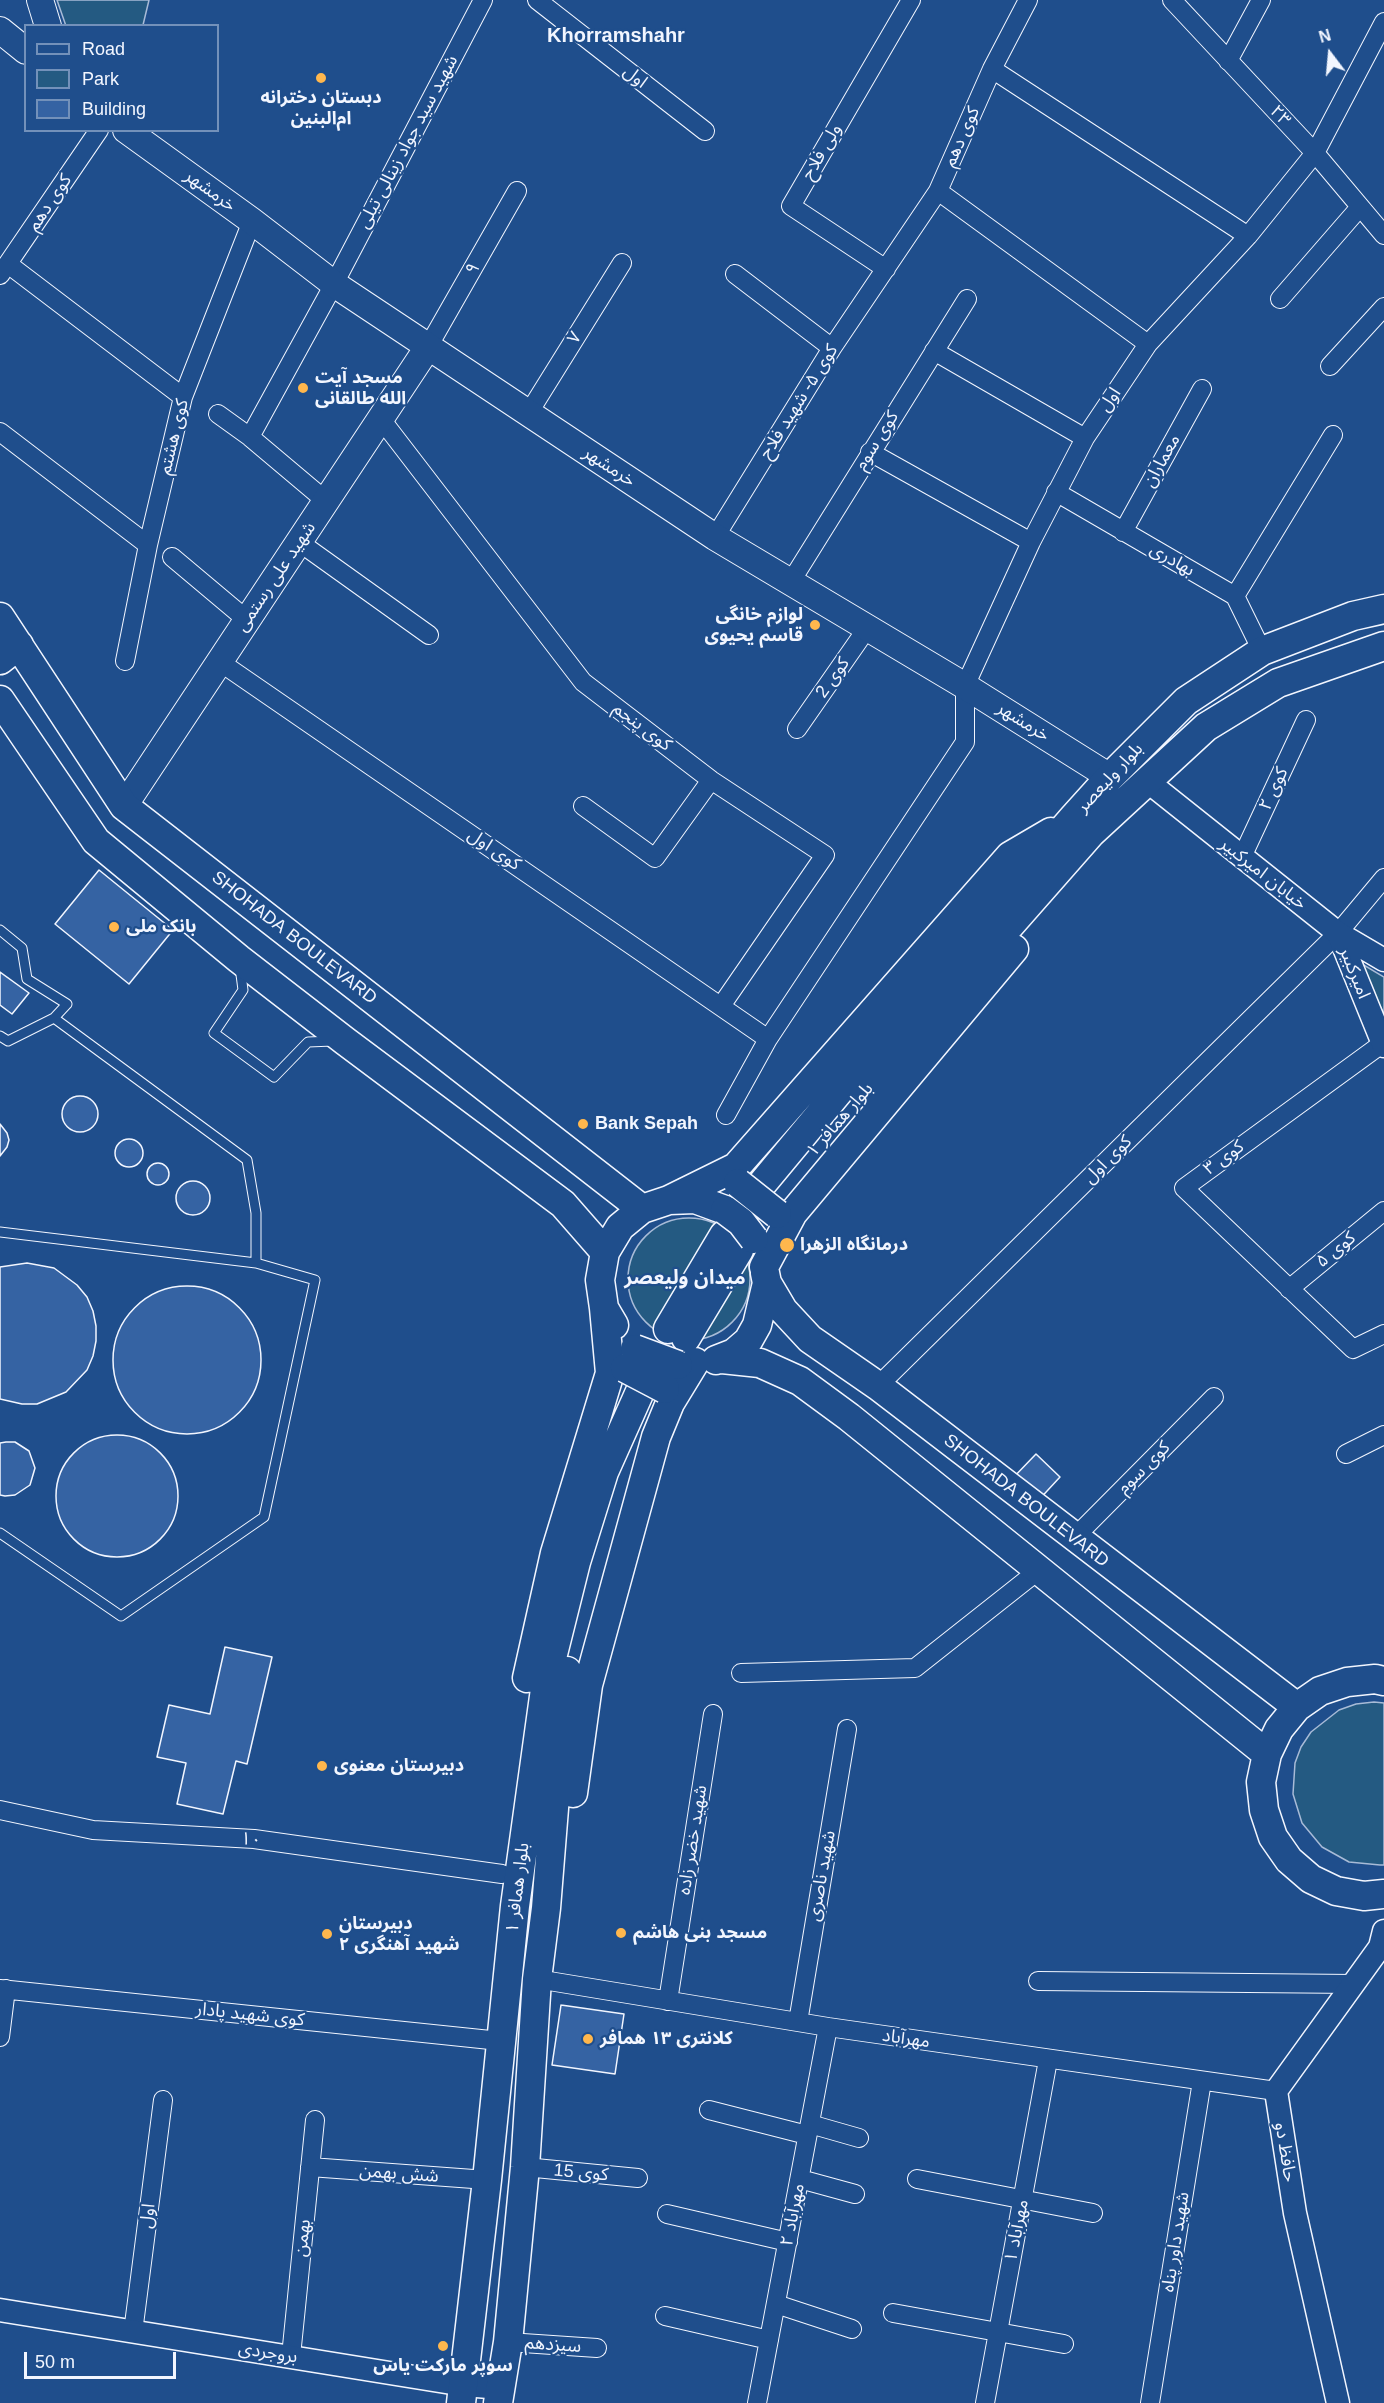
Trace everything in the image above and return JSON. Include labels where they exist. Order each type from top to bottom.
[{"type":"main road","points":[[40,0],[47,24]]},
{"type":"main road","points":[[0,30],[24,49]]},
{"type":"main road","name":"خرمشهر","points":[[129,132],[252,221],[334,284],[715,537],[868,627],[1110,777]]},
{"type":"main road","name":"شهید علی رستمی","points":[[124,806],[428,347]]},
{"type":"main road","name":"بلوار ولیعصر","points":[[902,1032],[1082,826],[1110,777],[1186,701],[1262,651],[1353,616],[1384,609]]},
{"type":"main road","name":"SHOHADA BOULEVARD","points":[[0,617],[10,653],[124,806],[642,1209]]},
{"type":"main road","name":"بلوار ولیعصر","points":[[1082,826],[1147,781],[1206,727],[1278,682],[1380,649]]},
{"type":"main road","points":[[0,700],[96,841],[239,959],[563,1204],[605,1252]]},
{"type":"main road","points":[[515,1905],[502,1874],[528,1676],[555,1553],[662,1368],[734,1353],[748,1341],[757,1325],[766,1275],[762,1195],[1010,856],[1082,826]]},
{"type":"main road","points":[[1082,826],[1058,898],[762,1195],[669,1200],[642,1209],[620,1227],[605,1252],[600,1280],[604,1308],[618,1333],[662,1368],[760,1363],[800,1381],[849,1417],[1267,1754]]},
{"type":"main road","name":"بلوار همافر ۱","points":[[762,1195],[902,1032]]},
{"type":"main road","points":[[669,1200],[695,1199],[735,1234],[766,1275]]},
{"type":"main road","name":"بلوار همافر ۱","points":[[462,2394],[515,1905],[546,1682],[576,1562],[604,1472],[735,1234]]},
{"type":"main road","name":"SHOHADA BOULEVARD","points":[[766,1275],[783,1310],[810,1340],[878,1386],[1297,1707]]},
{"type":"main road","name":"بلوار همافر ۱","points":[[500,2396],[508,2342],[525,2167],[537,1979],[546,1908],[564,1684],[591,1566],[618,1478],[662,1368]]},
{"type":"main road","points":[[1384,1681],[1375,1679],[1347,1682],[1320,1691],[1297,1707],[1279,1729],[1267,1754],[1261,1782],[1264,1810],[1273,1837],[1289,1860],[1311,1878],[1336,1891],[1364,1896],[1384,1894]]},
{"type":"street","name":"شهید سید جواد زینالی تیلی","points":[[250,437],[334,284],[483,0]]},
{"type":"street","name":"اول","points":[[537,0],[705,131]]},
{"type":"street","name":"ولی فلاح","points":[[886,269],[791,207],[911,0]]},
{"type":"street","name":"کوی دهم","points":[[886,269],[938,191],[992,69],[1028,0]]},
{"type":"street","name":"۲۳","points":[[1172,0],[1315,153],[1384,235]]},
{"type":"street","points":[[1228,61],[1261,0]]},
{"type":"street","name":"اول","points":[[965,686],[1031,542],[1086,438],[1148,344],[1248,236],[1315,153],[1384,22]]},
{"type":"street","points":[[992,69],[1248,236]]},
{"type":"street","name":"کوی دهم","points":[[4,270],[98,132]]},
{"type":"street","name":"۹","points":[[428,347],[517,190]]},
{"type":"street","points":[[938,191],[1148,344]]},
{"type":"street","points":[[1280,299],[1360,207]]},
{"type":"street","name":"کوی هشتم","points":[[125,661],[148,545],[183,397],[252,221]]},
{"type":"street","name":"۷","points":[[528,414],[622,263]]},
{"type":"street","name":"کوی ۵- شهید فلاح","points":[[715,537],[832,348],[886,269]]},
{"type":"street","points":[[4,270],[183,397]]},
{"type":"street","points":[[735,274],[832,348]]},
{"type":"street","name":"کوی سوم","points":[[790,583],[967,299]]},
{"type":"street","points":[[1330,366],[1384,307]]},
{"type":"street","points":[[934,351],[1086,438]]},
{"type":"street","name":"معماران","points":[[1123,532],[1202,389]]},
{"type":"street","points":[[218,414],[250,437],[326,501]]},
{"type":"street","name":"کوی پنجم","points":[[381,419],[583,682],[711,780],[825,855],[721,1006]]},
{"type":"street","points":[[0,432],[148,545]]},
{"type":"street","points":[[1262,651],[1235,596],[1332,435]]},
{"type":"street","points":[[870,452],[1031,542]]},
{"type":"street","name":"بهادری","points":[[1056,492],[1235,596]]},
{"type":"street","points":[[299,542],[429,635]]},
{"type":"street","points":[[172,557],[247,620]]},
{"type":"street","name":"کوی 2","points":[[797,729],[868,627]]},
{"type":"street","name":"کوی اول","points":[[220,662],[768,1040]]},
{"type":"street","points":[[726,1115],[768,1040],[965,742],[965,686]]},
{"type":"street","name":"کوی ۲","points":[[1242,857],[1306,720]]},
{"type":"street","points":[[583,806],[655,858],[711,780]]},
{"type":"street","name":"خیابان امیرکبیر","points":[[1147,781],[1338,933],[1384,960]]},
{"type":"street","name":"کوی اول","points":[[878,1386],[1338,933],[1384,878]]},
{"type":"street","name":"امیرکبیر","points":[[1338,933],[1383,1045]]},
{"type":"street","name":"کوی ۳","points":[[1289,1289],[1184,1188],[1383,1045]]},
{"type":"street","name":"کوی ۵","points":[[1289,1289],[1384,1211]]},
{"type":"street","points":[[1289,1289],[1353,1349],[1384,1334]]},
{"type":"street","name":"کوی سوم","points":[[1074,1538],[1214,1397]]},
{"type":"street","points":[[1346,1454],[1384,1435]]},
{"type":"street","points":[[741,1672],[915,1668],[1039,1570]]},
{"type":"street","name":"شهید خضر زاده","points":[[668,2001],[713,1714]]},
{"type":"street","name":"شهید ناصری","points":[[798,2022],[847,1729]]},
{"type":"street","name":"۱۰","points":[[0,1810],[93,1830],[254,1839],[502,1874]]},
{"type":"street","points":[[1276,2091],[1380,1947],[1384,1931]]},
{"type":"street","name":"مهرآباد","points":[[537,1979],[828,2028],[1276,2091]]},
{"type":"street","points":[[1038,1981],[1354,1984]]},
{"type":"street","points":[[0,2037],[3,1989]]},
{"type":"street","name":"کوی شهید پادار","points":[[3,1989],[500,2042]]},
{"type":"street","name":"مهرآباد ۲","points":[[757,2403],[828,2028]]},
{"type":"street","name":"مهرآباد ۱","points":[[985,2403],[1048,2060]]},
{"type":"street","name":"شهید داور پناه","points":[[1150,2403],[1202,2081]]},
{"type":"street","name":"حافظ دو","points":[[1276,2091],[1295,2213],[1338,2403]]},
{"type":"street","name":"اول","points":[[134,2332],[163,2100]]},
{"type":"street","points":[[709,2110],[859,2138]]},
{"type":"street","name":"بهمن","points":[[291,2356],[315,2120]]},
{"type":"street","name":"کوی 15","points":[[525,2167],[638,2178]]},
{"type":"street","name":"شش بهمن","points":[[310,2168],[487,2180]]},
{"type":"street","points":[[800,2179],[855,2194]]},
{"type":"street","points":[[917,2179],[1093,2213]]},
{"type":"street","points":[[667,2214],[788,2242]]},
{"type":"street","points":[[776,2304],[852,2329]]},
{"type":"street","name":"بروجردی","points":[[0,2310],[291,2356],[462,2394],[500,2396]]},
{"type":"street","points":[[893,2313],[1064,2344]]},
{"type":"street","points":[[665,2316],[769,2340]]},
{"type":"street","name":"سیزدهم","points":[[508,2342],[597,2348]]},
{"type":"lane","points":[[0,930],[22,948],[27,979],[67,1004],[54,1018],[8,1041],[0,1036]]},
{"type":"lane","points":[[239,959],[243,990],[214,1034],[274,1077],[308,1042],[345,1041]]},
{"type":"lane","points":[[54,1018],[247,1161],[256,1213],[256,1263]]},
{"type":"lane","points":[[0,1232],[256,1263],[315,1280],[264,1517],[121,1616],[0,1533]]},
{"type":"green space","points":[[57,0],[149,0],[143,24],[65,24]]},
{"type":"green space","points":[[1357,961],[1384,977],[1384,1014]]},
{"type":"green space","points":[[689,1218],[712,1223],[732,1236],[745,1256],[750,1279],[745,1302],[732,1322],[712,1335],[689,1340],[666,1335],[646,1322],[633,1302],[628,1279],[633,1256],[646,1236],[666,1223]]},
{"type":"green space","points":[[1384,1703],[1384,1865],[1349,1862],[1322,1847],[1302,1823],[1293,1794],[1295,1763],[1301,1747],[1311,1732],[1339,1710],[1356,1704]]},
{"type":"building","name":"بانک ملی","points":[[99,870],[173,930],[129,984],[55,924]]},
{"type":"building","points":[[0,972],[29,993],[12,1014],[0,1005]]},
{"type":"building","points":[[80,1096],[93,1101],[98,1114],[93,1127],[80,1132],[67,1127],[62,1114],[67,1101]]},
{"type":"building","points":[[0,1124],[9,1140],[0,1156]]},
{"type":"building","points":[[129,1139],[139,1143],[143,1153],[139,1163],[129,1167],[119,1163],[115,1153],[119,1143]]},
{"type":"building","points":[[154,1163],[162,1163],[169,1170],[169,1178],[162,1185],[154,1185],[147,1178],[147,1170]]},
{"type":"building","points":[[193,1181],[205,1186],[210,1198],[205,1210],[193,1215],[181,1210],[176,1198],[181,1186]]},
{"type":"building","points":[[27,1263],[54,1268],[77,1285],[87,1297],[96,1326],[93,1356],[87,1370],[66,1392],[37,1404],[22,1404],[0,1399],[0,1267]]},
{"type":"building","points":[[187,1286],[215,1291],[240,1307],[256,1332],[261,1360],[256,1388],[240,1413],[215,1429],[187,1434],[159,1429],[134,1413],[118,1388],[113,1360],[118,1332],[134,1307],[159,1291]]},
{"type":"building","points":[[117,1435],[140,1440],[151,1445],[160,1453],[168,1462],[173,1473],[178,1496],[173,1519],[168,1530],[160,1539],[151,1547],[140,1552],[117,1557],[94,1552],[83,1547],[74,1539],[66,1530],[61,1519],[56,1496],[61,1473],[66,1462],[74,1453],[83,1445],[94,1440]]},
{"type":"building","points":[[15,1442],[29,1451],[35,1468],[30,1485],[15,1495],[5,1496],[0,1495],[0,1443]]},
{"type":"building","points":[[1036,1454],[1060,1477],[1035,1504],[1010,1481]]},
{"type":"building","points":[[225,1647],[272,1657],[247,1764],[236,1761],[223,1814],[177,1804],[186,1763],[157,1757],[169,1705],[210,1714]]},
{"type":"building","name":"کلانتری ۱۳ همافر","points":[[561,2005],[624,2014],[615,2074],[552,2065]]},
{"type":"place","name":"دبستان دخترانه ام‌البنین","points":[[321,78]]},
{"type":"place","name":"مسجد آیت الله طالقانی","points":[[303,388]]},
{"type":"place","name":"لوازم خانگی قاسم یحیوی","points":[[815,625]]},
{"type":"place","name":"بانک ملی","points":[[114,927]]},
{"type":"place","name":"Bank Sepah","points":[[583,1124]]},
{"type":"place","name":"درمانگاه الزهرا","points":[[787,1245]]},
{"type":"place","name":"دبیرستان معنوی","points":[[322,1766]]},
{"type":"place","name":"مسجد بنی هاشم","points":[[621,1933]]},
{"type":"place","name":"دبیرستان شهید آهنگری ۲","points":[[327,1934]]},
{"type":"place","name":"کلانتری ۱۳ همافر","points":[[588,2039]]},
{"type":"place","name":"سوپر مارکت یاس","points":[[443,2346]]},
{"type":"district","name":"Khorramshahr","points":[[616,36]]},
{"type":"district","name":"میدان ولیعصر","points":[[685,1278]]}]
